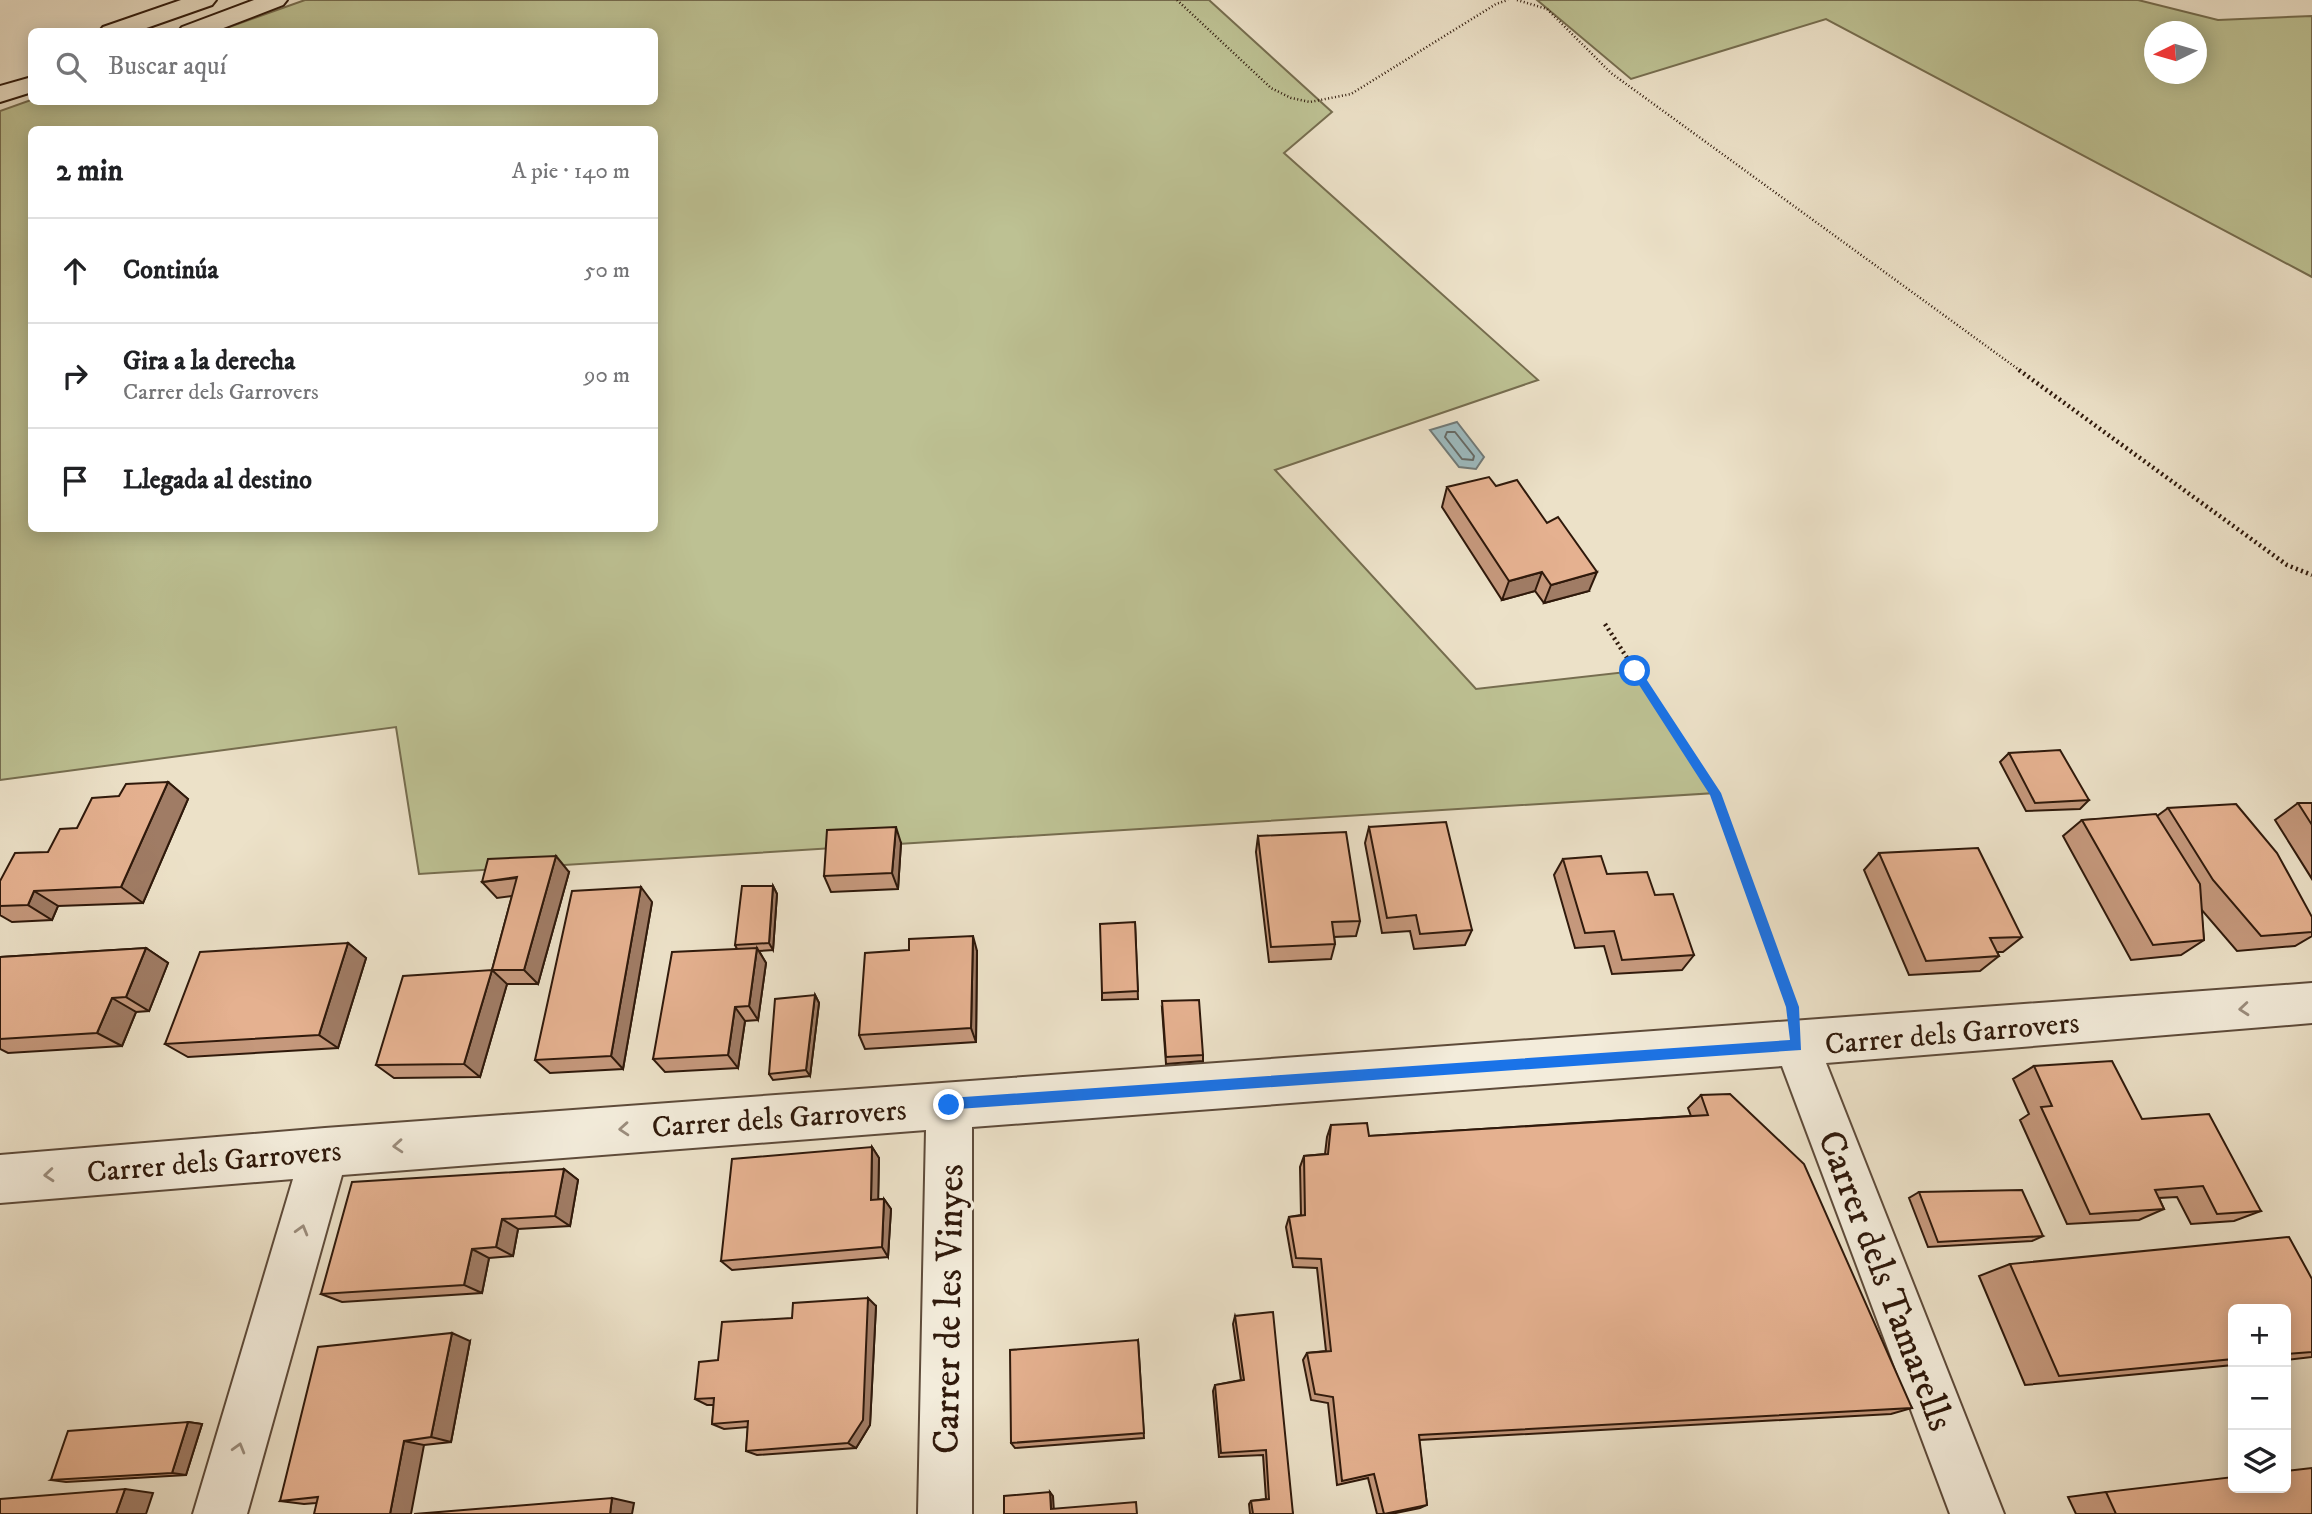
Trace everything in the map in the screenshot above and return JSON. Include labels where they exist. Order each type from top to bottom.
[{"type":"main road","points":[[123,28],[204,0]]},
{"type":"main road","points":[[201,28],[275,0]]},
{"type":"main road","points":[[0,94],[28,85]]},
{"type":"street","name":"Carrer dels Garrovers","points":[[0,1179],[949,1105],[1797,1046],[2312,1003]]},
{"type":"street","name":"Carrer dels Tamarells","points":[[1797,1046],[1977,1514]]},
{"type":"street","name":"Carrer de les Vinyes","points":[[945,1514],[949,1105]]},
{"type":"street","points":[[220,1514],[325,1152]]},
{"type":"path","points":[[1177,0],[1272,88],[1287,99],[1307,102],[1335,100],[1351,94],[1496,4],[1508,0]]},
{"type":"path","points":[[1517,0],[1547,9],[1611,73],[2276,557],[2312,575]]},
{"type":"path","points":[[1605,624],[1715,793],[1793,1007],[1797,1046]]},
{"type":"green space","points":[[305,0],[1209,0],[1332,112],[1284,153],[1538,380],[1275,470],[1476,689],[1635,671],[1715,793],[419,874],[396,727],[0,780],[0,111],[28,101],[28,105],[658,105],[658,28],[226,28]]},
{"type":"green space","points":[[1537,0],[2138,0],[2218,20],[2312,16],[2312,277],[1826,19],[1631,79]]},
{"type":"water","points":[[1457,422],[1484,457],[1476,469],[1459,467],[1430,430]]},
{"type":"building","points":[[1489,477],[1496,486],[1517,480],[1547,523],[1558,517],[1597,572],[1551,585],[1542,572],[1509,581],[1447,487]]},
{"type":"building","points":[[2060,750],[2089,800],[2035,803],[2009,753]]},
{"type":"building","points":[[168,782],[121,887],[34,891],[28,905],[0,906],[0,881],[15,853],[48,852],[60,829],[77,828],[92,798],[119,796],[126,784]]},
{"type":"building","points":[[2298,803],[2312,803],[2312,825]]},
{"type":"building","points":[[2236,804],[2277,853],[2312,917],[2312,932],[2261,936],[2213,880],[2168,808]]},
{"type":"building","points":[[2156,814],[2200,884],[2204,940],[2153,945],[2082,820]]},
{"type":"building","points":[[1446,822],[1472,930],[1420,934],[1416,915],[1387,918],[1369,827]]},
{"type":"building","points":[[896,827],[892,873],[824,876],[827,830]]},
{"type":"building","points":[[1346,832],[1360,921],[1332,922],[1335,944],[1271,947],[1258,836]]},
{"type":"building","points":[[1978,848],[2022,937],[1990,938],[1999,956],[1926,961],[1879,853]]},
{"type":"building","points":[[556,856],[524,970],[492,970],[517,877],[482,882],[488,859]]},
{"type":"building","points":[[1601,856],[1607,874],[1647,872],[1655,895],[1673,894],[1694,955],[1622,960],[1614,931],[1585,933],[1563,859]]},
{"type":"building","points":[[742,886],[773,886],[769,943],[735,945]]},
{"type":"building","points":[[641,887],[611,1056],[535,1060],[572,891]]},
{"type":"building","points":[[1135,922],[1138,991],[1102,993],[1100,924]]},
{"type":"building","points":[[973,936],[971,1028],[859,1035],[865,953],[909,950],[909,939]]},
{"type":"building","points":[[348,943],[319,1035],[165,1044],[200,952]]},
{"type":"building","points":[[146,948],[126,997],[112,998],[97,1033],[0,1039],[0,957]]},
{"type":"building","points":[[757,948],[749,1006],[735,1007],[728,1055],[653,1059],[672,952]]},
{"type":"building","points":[[492,970],[464,1064],[376,1065],[403,976]]},
{"type":"building","points":[[815,995],[806,1070],[769,1074],[775,999]]},
{"type":"building","points":[[1199,1000],[1203,1055],[1166,1057],[1162,1001]]},
{"type":"building","points":[[2112,1061],[2142,1119],[2209,1114],[2261,1211],[2217,1214],[2203,1186],[2155,1190],[2164,1209],[2090,1214],[2041,1107],[2052,1106],[2034,1066]]},
{"type":"building","points":[[1730,1094],[1804,1164],[1912,1408],[1419,1435],[1427,1505],[1384,1514],[1374,1474],[1342,1481],[1333,1397],[1315,1394],[1307,1353],[1331,1351],[1321,1259],[1296,1258],[1289,1217],[1305,1215],[1304,1156],[1328,1154],[1331,1125],[1367,1123],[1369,1136],[1708,1115],[1701,1095]]},
{"type":"building","points":[[872,1147],[871,1200],[884,1199],[882,1247],[721,1261],[732,1159]]},
{"type":"building","points":[[564,1169],[555,1216],[502,1219],[496,1247],[472,1249],[464,1285],[321,1294],[352,1182]]},
{"type":"building","points":[[2022,1190],[2043,1236],[1938,1242],[1919,1192]]},
{"type":"building","points":[[2289,1237],[2312,1279],[2312,1352],[2291,1354],[2291,1304],[2228,1304],[2228,1359],[2059,1376],[2010,1264]]},
{"type":"building","points":[[868,1298],[863,1420],[848,1443],[746,1451],[748,1421],[712,1424],[714,1398],[695,1399],[699,1362],[718,1360],[722,1322],[792,1318],[793,1303]]},
{"type":"building","points":[[1273,1312],[1293,1514],[1253,1514],[1251,1501],[1269,1499],[1266,1450],[1221,1453],[1215,1385],[1244,1380],[1235,1316]]},
{"type":"building","points":[[452,1333],[431,1437],[404,1441],[390,1514],[314,1514],[318,1497],[280,1501],[318,1347]]},
{"type":"building","points":[[1138,1340],[1144,1433],[1011,1443],[1010,1350]]},
{"type":"building","points":[[188,1422],[172,1473],[51,1480],[68,1431]]},
{"type":"building","points":[[2312,1468],[2312,1514],[2116,1514],[2106,1492],[2228,1478],[2228,1493],[2291,1493],[2291,1470]]},
{"type":"building","points":[[125,1489],[116,1514],[0,1514],[0,1499]]},
{"type":"building","points":[[1050,1492],[1051,1509],[1136,1502],[1137,1514],[1004,1514],[1004,1496]]},
{"type":"building","points":[[612,1498],[610,1514],[414,1514]]},
{"type":"route","points":[[949,1105],[1797,1046],[1793,1007],[1715,793],[1635,671]]}]
